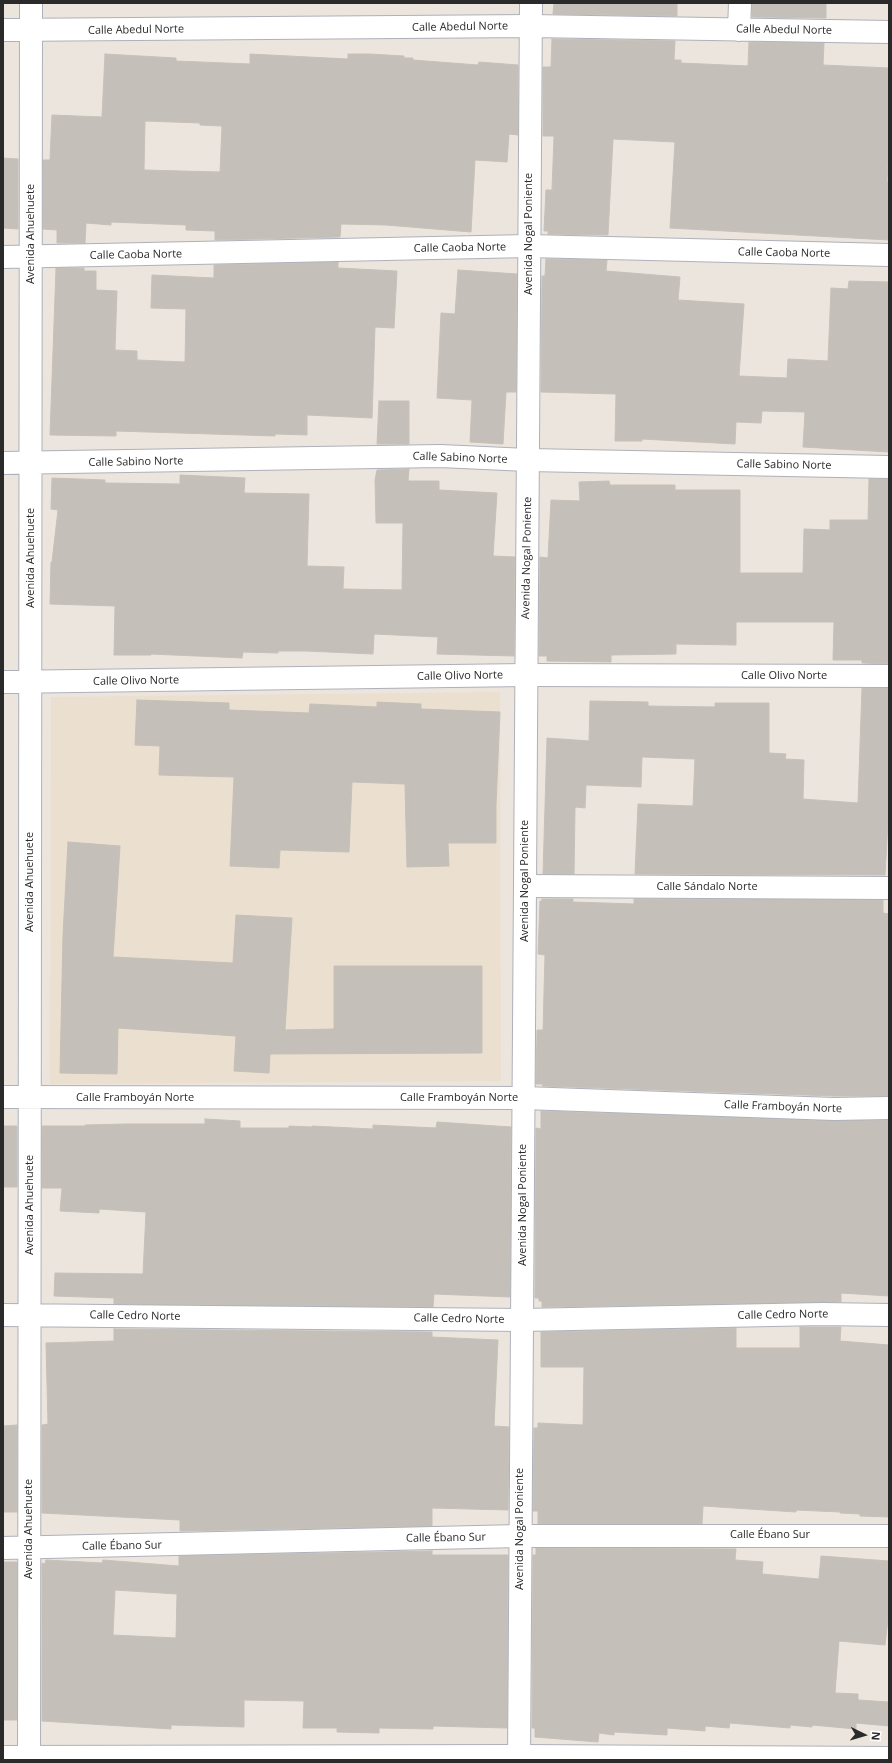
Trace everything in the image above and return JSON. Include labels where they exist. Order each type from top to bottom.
[{"type":"street","name":"Avenida Ahuehuete","points":[[29,1758],[31,3]]},
{"type":"street","name":"Avenida Nogal Poniente","points":[[519,1758],[531,3]]},
{"type":"street","points":[[739,30],[740,3]]},
{"type":"street","name":"Calle Abedul Norte","points":[[3,30],[531,26],[889,32]]},
{"type":"street","name":"Calle Caoba Norte","points":[[3,257],[30,258],[529,246],[889,255]]},
{"type":"street","name":"Calle Sabino Norte","points":[[3,464],[440,456],[528,460],[889,467]]},
{"type":"street","name":"Calle Olivo Norte","points":[[3,682],[526,675],[889,676]]},
{"type":"street","name":"Calle Sándalo Norte","points":[[525,886],[889,888]]},
{"type":"street","name":"Calle Framboyán Norte","points":[[3,1097],[524,1098],[826,1108],[889,1108]]},
{"type":"street","name":"Calle Cedro Norte","points":[[3,1315],[522,1320],[814,1314],[889,1315]]},
{"type":"street","name":"Calle Ébano Sur","points":[[3,1548],[520,1536],[889,1536]]},
{"type":"street","points":[[3,1757],[889,1758]]},
{"type":"shaded area","points":[[500,692],[501,1081],[50,1084],[51,697]]},
{"type":"building","points":[[554,3],[677,3],[677,16],[553,14]]},
{"type":"building","points":[[752,3],[826,3],[826,18],[752,17]]},
{"type":"building","points":[[552,39],[675,41],[674,60],[681,60],[681,63],[748,66],[749,42],[824,43],[823,65],[889,68],[889,143],[887,182],[889,182],[889,240],[670,228],[675,142],[613,139],[608,235],[548,234],[548,231],[544,231],[546,190],[552,190],[554,136],[543,136],[543,67],[551,67]]},
{"type":"building","points":[[105,54],[176,58],[176,61],[250,64],[250,54],[348,59],[348,54],[370,54],[404,56],[404,58],[413,58],[413,60],[478,65],[479,62],[518,65],[518,135],[509,134],[507,162],[475,160],[471,232],[386,225],[341,224],[340,237],[215,240],[215,231],[186,230],[186,225],[111,222],[111,225],[86,223],[85,243],[57,243],[57,230],[43,229],[43,160],[50,160],[52,115],[102,117]],"holes":[[[145,121],[200,123],[200,125],[222,126],[220,172],[144,170]]]},
{"type":"building","points":[[3,158],[18,159],[18,229],[3,228]]},
{"type":"building","points":[[546,259],[607,260],[606,271],[680,277],[678,300],[744,304],[739,376],[787,378],[788,359],[828,361],[831,288],[848,289],[849,281],[889,282],[889,452],[803,447],[805,412],[762,411],[761,423],[736,422],[735,444],[642,439],[642,441],[615,441],[616,394],[541,392],[542,276],[545,276]]},
{"type":"building","points":[[338,262],[338,268],[397,271],[394,328],[375,327],[372,418],[307,415],[307,435],[275,434],[275,436],[116,431],[116,436],[50,435],[56,268],[84,268],[84,271],[96,271],[96,290],[117,291],[115,350],[137,351],[137,360],[185,362],[186,309],[151,308],[152,275],[214,278],[214,265]]},
{"type":"building","points":[[458,270],[517,274],[516,392],[506,392],[503,444],[470,442],[472,400],[437,398],[441,313],[455,314]]},
{"type":"building","points":[[379,401],[409,401],[409,444],[377,444]]},
{"type":"building","points":[[409,469],[408,481],[439,481],[439,490],[497,493],[493,556],[515,557],[514,656],[437,654],[438,637],[374,634],[373,654],[306,651],[278,651],[278,653],[243,652],[242,658],[151,654],[114,655],[115,606],[50,604],[51,562],[58,510],[51,509],[52,478],[105,480],[105,483],[180,484],[180,475],[245,478],[244,493],[309,494],[307,566],[344,567],[343,589],[402,590],[403,523],[376,523],[375,480],[377,470]]},
{"type":"building","points":[[869,479],[889,479],[889,664],[862,663],[862,660],[833,660],[834,622],[736,622],[736,645],[676,644],[676,654],[611,655],[611,662],[547,661],[547,656],[539,656],[540,557],[548,558],[551,500],[580,501],[579,482],[609,481],[610,485],[675,485],[675,490],[740,490],[740,573],[803,573],[804,529],[830,530],[830,520],[868,520]]},
{"type":"building","points":[[862,688],[889,688],[889,803],[885,875],[635,874],[638,804],[693,806],[695,759],[642,757],[641,787],[586,785],[585,808],[575,807],[574,874],[543,874],[547,738],[589,741],[590,701],[648,702],[648,706],[715,707],[715,703],[769,703],[769,753],[786,754],[785,759],[804,760],[803,799],[858,803]]},
{"type":"building","points":[[137,700],[229,703],[229,710],[309,713],[310,704],[377,707],[377,702],[421,704],[421,709],[500,712],[496,843],[448,843],[449,866],[407,867],[405,784],[352,782],[349,852],[280,850],[279,868],[230,866],[234,777],[159,775],[160,746],[135,745]]},
{"type":"building","points":[[68,842],[120,846],[113,957],[233,963],[236,915],[292,918],[285,1030],[334,1029],[334,966],[482,966],[482,1053],[270,1054],[269,1073],[234,1071],[236,1036],[118,1028],[117,1074],[60,1073],[63,935]]},
{"type":"building","points":[[542,899],[573,899],[573,902],[634,904],[634,899],[883,900],[883,913],[889,914],[889,1096],[834,1096],[542,1086],[543,1084],[536,1084],[537,1030],[543,1030],[545,955],[538,954],[540,901],[542,901]]},
{"type":"building","points":[[541,1111],[834,1121],[889,1120],[889,1296],[841,1293],[841,1302],[542,1307],[542,1301],[539,1301],[539,1298],[535,1298],[536,1128],[541,1129]]},
{"type":"building","points":[[205,1119],[240,1121],[240,1128],[289,1128],[289,1126],[312,1126],[373,1129],[373,1125],[436,1128],[437,1122],[511,1127],[510,1297],[434,1294],[433,1307],[114,1304],[114,1298],[54,1296],[55,1273],[143,1274],[146,1212],[99,1209],[99,1213],[60,1211],[62,1188],[42,1188],[42,1126],[205,1124]]},
{"type":"building","points":[[3,1126],[17,1126],[17,1187],[3,1187]]},
{"type":"building","points":[[800,1327],[841,1327],[840,1341],[889,1345],[889,1517],[860,1516],[860,1514],[840,1512],[796,1510],[796,1512],[703,1506],[702,1524],[538,1524],[538,1511],[533,1511],[534,1428],[538,1428],[538,1423],[583,1425],[584,1367],[541,1367],[541,1332],[736,1328],[736,1348],[800,1348]]},
{"type":"building","points":[[114,1329],[432,1332],[432,1337],[498,1340],[494,1426],[509,1427],[508,1510],[432,1508],[432,1526],[180,1531],[180,1520],[42,1513],[42,1425],[48,1424],[46,1343],[114,1341]]},
{"type":"building","points":[[17,1425],[17,1512],[3,1512],[3,1426]]},
{"type":"building","points":[[536,1548],[736,1549],[735,1560],[763,1562],[762,1574],[819,1579],[821,1556],[889,1561],[889,1610],[885,1645],[839,1641],[835,1693],[858,1694],[858,1700],[889,1702],[889,1726],[856,1723],[856,1729],[812,1725],[812,1727],[790,1725],[790,1728],[730,1723],[729,1728],[705,1726],[705,1731],[667,1728],[667,1735],[614,1732],[614,1735],[599,1733],[598,1742],[535,1737],[535,1728],[532,1728],[533,1555],[536,1555]]},
{"type":"building","points":[[432,1551],[432,1555],[508,1555],[507,1728],[433,1726],[433,1729],[379,1728],[379,1733],[337,1732],[337,1728],[303,1728],[304,1701],[244,1700],[244,1727],[171,1725],[171,1729],[42,1721],[42,1563],[45,1564],[46,1560],[102,1563],[103,1560],[179,1566],[179,1556]],"holes":[[[115,1590],[177,1594],[176,1638],[113,1635]]]},
{"type":"building","points":[[3,1562],[17,1562],[17,1720],[3,1720]]}]
